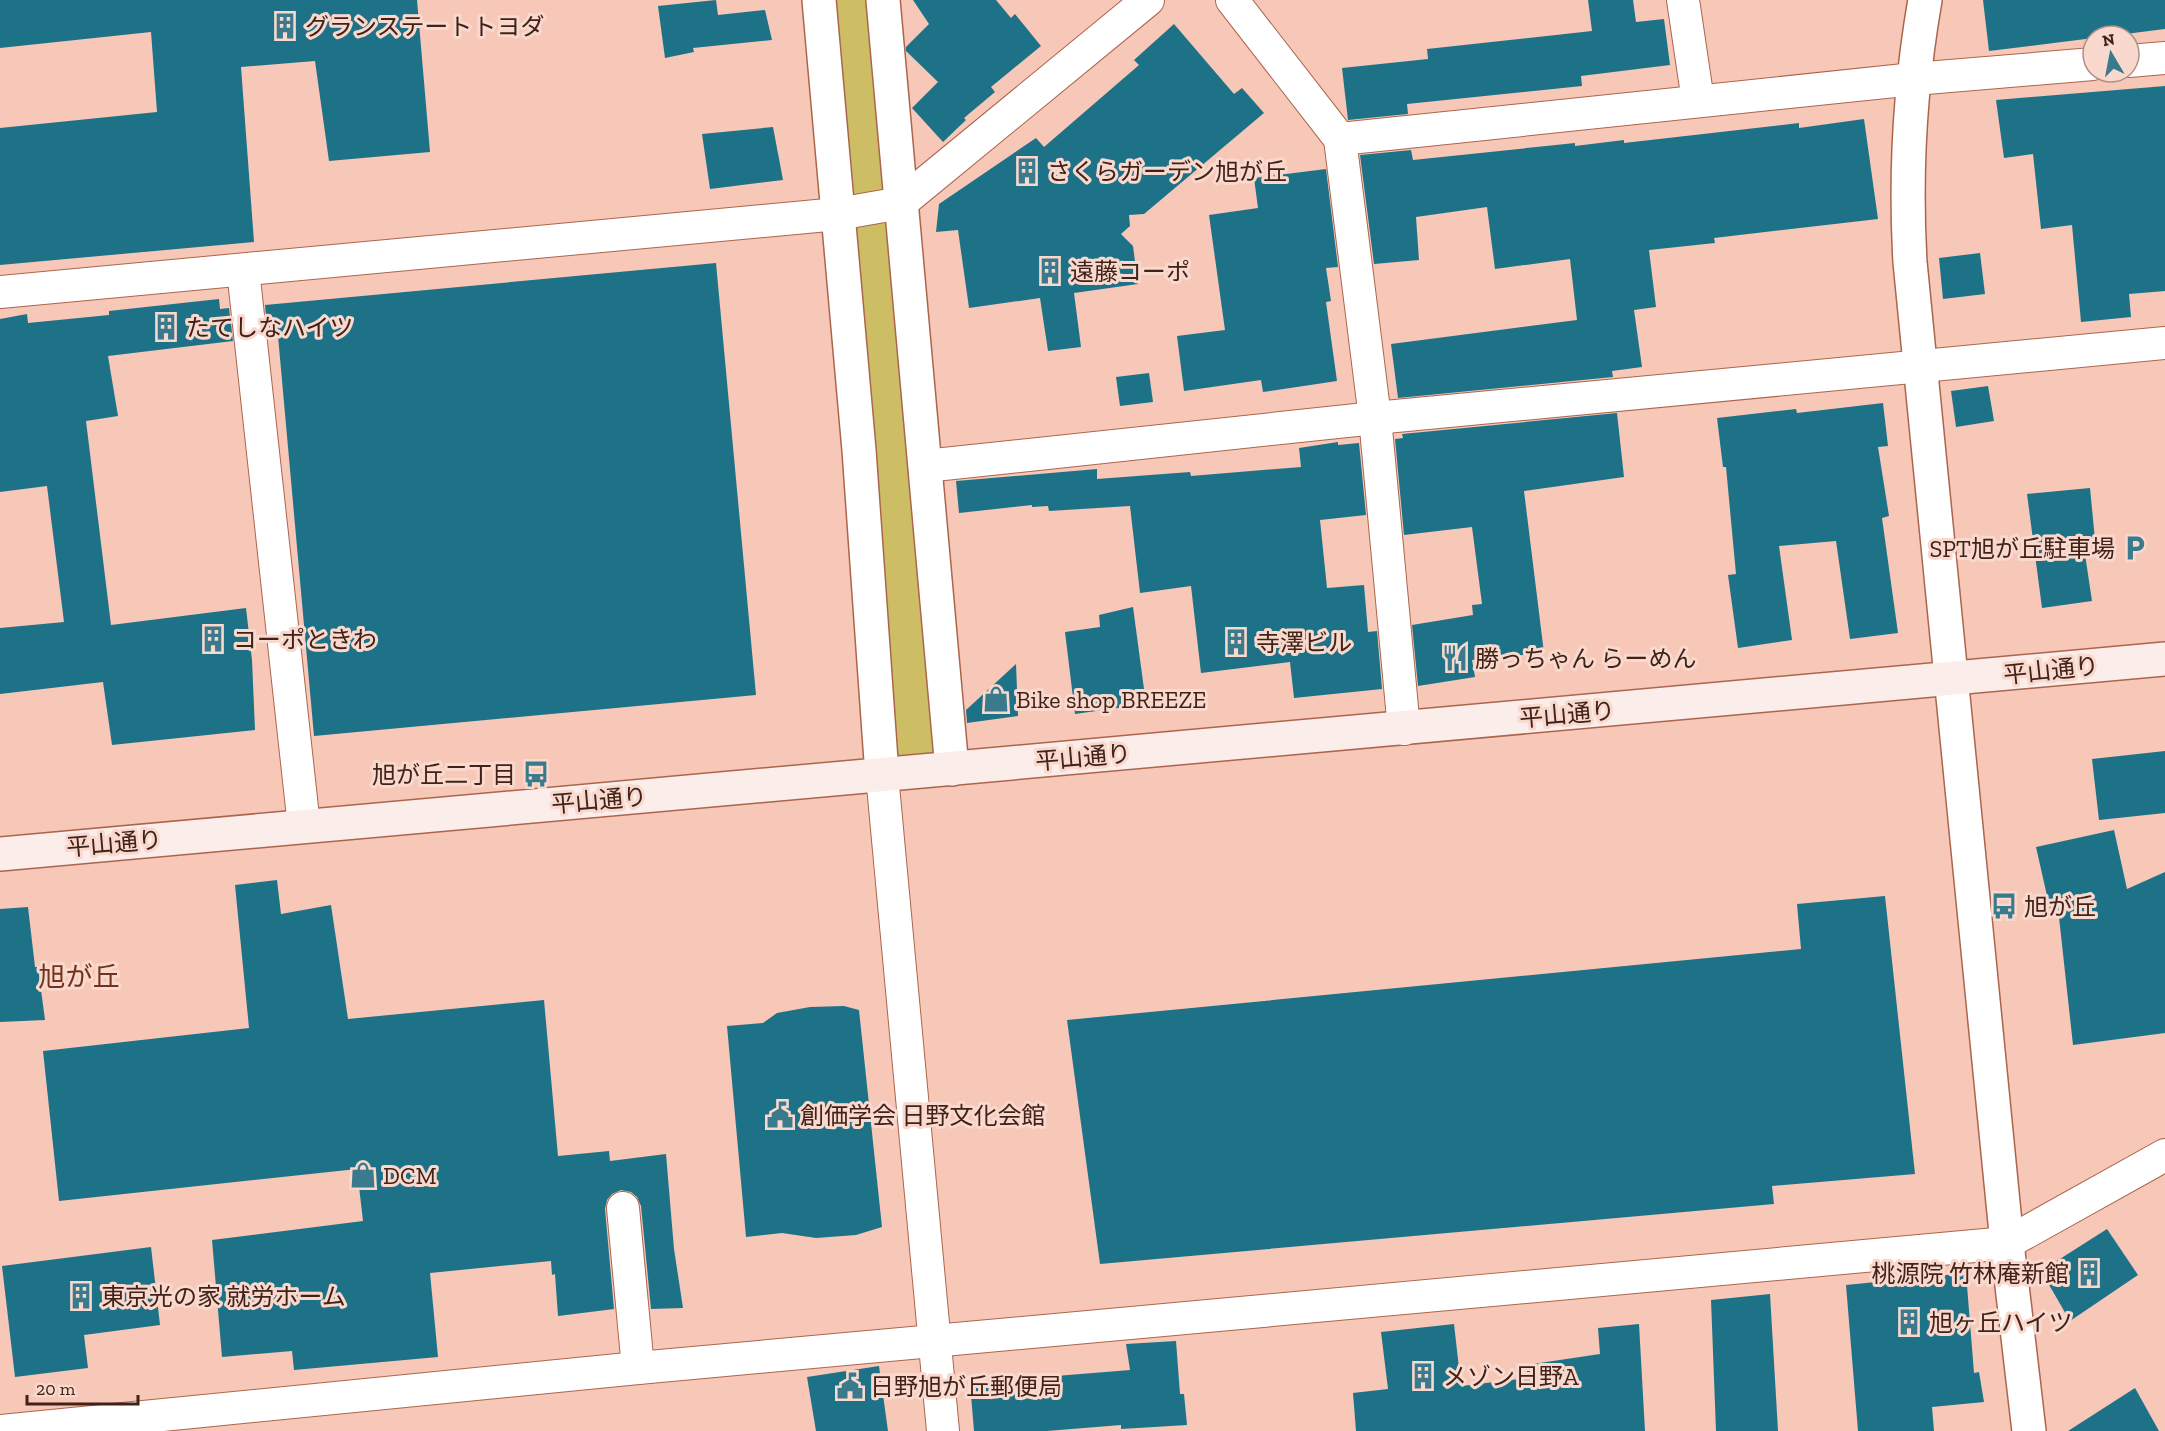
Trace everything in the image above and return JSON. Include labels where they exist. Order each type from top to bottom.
[{"type":"main road","name":"平山通り","points":[[0,854],[2165,659]]},
{"type":"street","points":[[819,0],[882,775],[943,1431]]},
{"type":"street","points":[[883,0],[952,769]]},
{"type":"street","points":[[0,292],[838,214],[901,203],[1148,0]]},
{"type":"street","points":[[1232,0],[1340,139],[1375,418],[1404,729]]},
{"type":"street","points":[[1683,0],[1698,101]]},
{"type":"street","points":[[1925,0],[1914,79],[1906,203],[1919,366],[2007,1243],[2029,1431]]},
{"type":"street","points":[[2141,60],[2165,58]]},
{"type":"street","points":[[1340,139],[1914,79],[2081,65]]},
{"type":"street","points":[[243,270],[304,826]]},
{"type":"street","points":[[925,466],[1375,418],[2165,343]]},
{"type":"street","points":[[1,1431],[638,1368],[2007,1243],[2165,1155]]},
{"type":"street","points":[[623,1208],[638,1368]]},
{"type":"shaded area","points":[[819,0],[883,0],[952,769],[882,775]]},
{"type":"building","points":[[0,0],[417,0],[430,152],[329,161],[315,61],[241,67],[254,242],[0,265],[0,128],[157,112],[151,32],[0,48]]},
{"type":"building","points":[[716,0],[718,15],[765,10],[772,40],[693,48],[694,52],[665,58],[658,6]]},
{"type":"building","points":[[913,0],[996,0],[1011,18],[1015,14],[1041,46],[991,87],[995,92],[964,118],[966,120],[943,142],[912,108],[938,82],[906,51],[906,47],[929,24]]},
{"type":"building","points":[[1588,0],[1633,0],[1636,22],[1664,19],[1670,65],[1581,76],[1582,86],[1407,104],[1408,114],[1348,120],[1342,68],[1428,59],[1427,49],[1592,31]]},
{"type":"building","points":[[1983,0],[2165,0],[2165,29],[2141,32],[2141,24],[2081,24],[2081,40],[1989,51]]},
{"type":"building","points":[[1174,24],[1234,94],[1242,88],[1264,113],[1144,214],[1129,215],[1130,226],[1121,234],[1133,246],[1138,284],[1074,293],[1081,347],[1048,351],[1040,298],[969,308],[958,230],[936,232],[939,204],[1036,138],[1044,147],[1139,65],[1134,60]]},
{"type":"building","points":[[2165,86],[2165,291],[2129,294],[2131,317],[2081,322],[2072,225],[2041,229],[2033,154],[2004,158],[1996,100]]},
{"type":"building","points":[[1864,119],[1878,219],[1714,238],[1715,243],[1649,250],[1656,307],[1634,310],[1642,367],[1612,371],[1613,377],[1398,398],[1391,344],[1577,320],[1570,259],[1495,269],[1487,207],[1416,217],[1419,260],[1374,264],[1360,155],[1411,150],[1413,160],[1575,143],[1575,146],[1624,140],[1624,143],[1799,123],[1799,128]]},
{"type":"building","points":[[773,127],[783,180],[710,189],[702,134]]},
{"type":"building","points":[[1326,169],[1338,267],[1326,268],[1331,301],[1326,302],[1337,381],[1263,392],[1261,380],[1184,391],[1177,336],[1225,330],[1209,215],[1258,208],[1254,178]]},
{"type":"building","points":[[1980,253],[1985,294],[1943,299],[1939,258]]},
{"type":"building","points":[[716,263],[756,695],[314,736],[278,336],[268,337],[265,305]]},
{"type":"building","points":[[219,299],[220,309],[229,308],[233,341],[108,356],[118,416],[86,421],[111,625],[246,608],[252,660],[255,730],[112,745],[103,682],[0,694],[0,628],[64,622],[47,486],[0,492],[0,319],[27,314],[28,323],[109,315],[109,311]]},
{"type":"building","points":[[1149,373],[1153,402],[1120,406],[1116,377]]},
{"type":"building","points":[[1988,386],[1994,421],[1956,427],[1951,391]]},
{"type":"building","points":[[1883,403],[1888,446],[1878,447],[1889,516],[1882,518],[1898,633],[1850,639],[1836,541],[1779,546],[1792,640],[1738,648],[1728,575],[1736,574],[1726,467],[1723,467],[1717,418],[1796,409],[1797,413]]},
{"type":"building","points":[[1617,413],[1624,477],[1524,491],[1544,653],[1472,660],[1475,677],[1418,686],[1412,625],[1473,615],[1472,605],[1482,604],[1472,527],[1404,535],[1395,439],[1403,438],[1402,434]]},
{"type":"building","points":[[1338,442],[1338,445],[1359,443],[1366,515],[1320,520],[1327,588],[1364,585],[1368,632],[1377,631],[1382,689],[1294,698],[1290,662],[1201,673],[1191,586],[1140,593],[1130,506],[1049,511],[1048,506],[1032,507],[1032,505],[959,513],[956,481],[1097,469],[1097,479],[1190,472],[1191,476],[1301,467],[1299,448]]},
{"type":"building","points":[[2090,488],[2095,540],[2083,541],[2092,601],[2042,608],[2027,494]]},
{"type":"building","points":[[1133,607],[1146,704],[1075,714],[1065,632],[1100,627],[1099,615]]},
{"type":"building","points":[[1016,664],[1018,716],[967,723],[966,710]]},
{"type":"building","points":[[2165,751],[2165,813],[2099,820],[2092,759]]},
{"type":"building","points":[[2114,830],[2127,889],[2165,872],[2165,1033],[2073,1045],[2058,908],[2050,909],[2036,847]]},
{"type":"building","points":[[277,880],[281,914],[331,905],[348,1019],[544,1000],[558,1156],[609,1151],[610,1161],[666,1154],[674,1249],[683,1308],[651,1309],[641,1206],[637,1197],[631,1192],[621,1190],[612,1194],[607,1200],[605,1209],[614,1309],[558,1316],[555,1274],[552,1275],[551,1261],[430,1273],[438,1357],[294,1370],[292,1351],[222,1357],[212,1240],[363,1221],[357,1169],[59,1201],[43,1051],[249,1028],[235,885]]},
{"type":"building","points":[[1885,896],[1915,1174],[1772,1186],[1774,1204],[1100,1264],[1067,1020],[1801,949],[1797,904]]},
{"type":"building","points":[[28,907],[35,967],[38,967],[45,1020],[0,1022],[0,909]]},
{"type":"building","points":[[844,1006],[859,1010],[882,1227],[856,1235],[816,1238],[782,1233],[746,1237],[727,1026],[763,1023],[777,1013],[810,1007]]},
{"type":"building","name":"桃源院 竹林庵新館","points":[[2107,1229],[2138,1275],[2070,1321],[2041,1271]]},
{"type":"building","name":"東京光の家 就労ホーム","points":[[151,1247],[160,1325],[84,1335],[88,1368],[15,1377],[2,1266]]},
{"type":"building","name":"旭ヶ丘ハイツ","points":[[1966,1273],[1974,1373],[1979,1372],[1984,1402],[1932,1407],[1934,1431],[1858,1431],[1846,1285]]},
{"type":"building","points":[[1770,1294],[1778,1431],[1716,1431],[1711,1300]]},
{"type":"building","name":"メゾン日野A","points":[[1454,1324],[1461,1386],[1528,1378],[1526,1365],[1600,1354],[1598,1328],[1639,1324],[1645,1431],[1356,1431],[1353,1393],[1388,1389],[1381,1332]]},
{"type":"building","points":[[1176,1341],[1180,1394],[1184,1394],[1187,1425],[1121,1429],[1121,1425],[1047,1431],[974,1431],[970,1383],[1130,1370],[1126,1344]]},
{"type":"building","points":[[879,1366],[888,1431],[816,1431],[807,1377]]},
{"type":"building","points":[[2135,1388],[2159,1431],[2068,1431]]},
{"type":"place","name":"グランステートトヨダ","points":[[285,26]]},
{"type":"place","name":"さくらガーデン旭が丘","points":[[1027,171]]},
{"type":"place","name":"遠藤コーポ","points":[[1050,271]]},
{"type":"place","name":"たてしなハイツ","points":[[166,327]]},
{"type":"place","name":"SPT旭が丘駐車場","points":[[2135,548]]},
{"type":"place","name":"コーポときわ","points":[[213,639]]},
{"type":"place","name":"寺澤ビル","points":[[1236,642]]},
{"type":"place","name":"勝っちゃん らーめん","points":[[1455,658]]},
{"type":"place","name":"Bike shop BREEZE","points":[[996,699]]},
{"type":"place","name":"旭が丘二丁目","points":[[536,774]]},
{"type":"place","name":"旭が丘","points":[[2004,906]]},
{"type":"place","name":"創価学会 日野文化会館","points":[[780,1115]]},
{"type":"place","name":"DCM","points":[[363,1175]]},
{"type":"place","name":"桃源院 竹林庵新館","points":[[2089,1273]]},
{"type":"place","name":"東京光の家 就労ホーム","points":[[81,1296]]},
{"type":"place","name":"旭ヶ丘ハイツ","points":[[1909,1322]]},
{"type":"place","name":"メゾン日野A","points":[[1423,1376]]},
{"type":"place","name":"日野旭が丘郵便局","points":[[850,1386]]},
{"type":"district","name":"旭が丘","points":[[79,977]]}]
